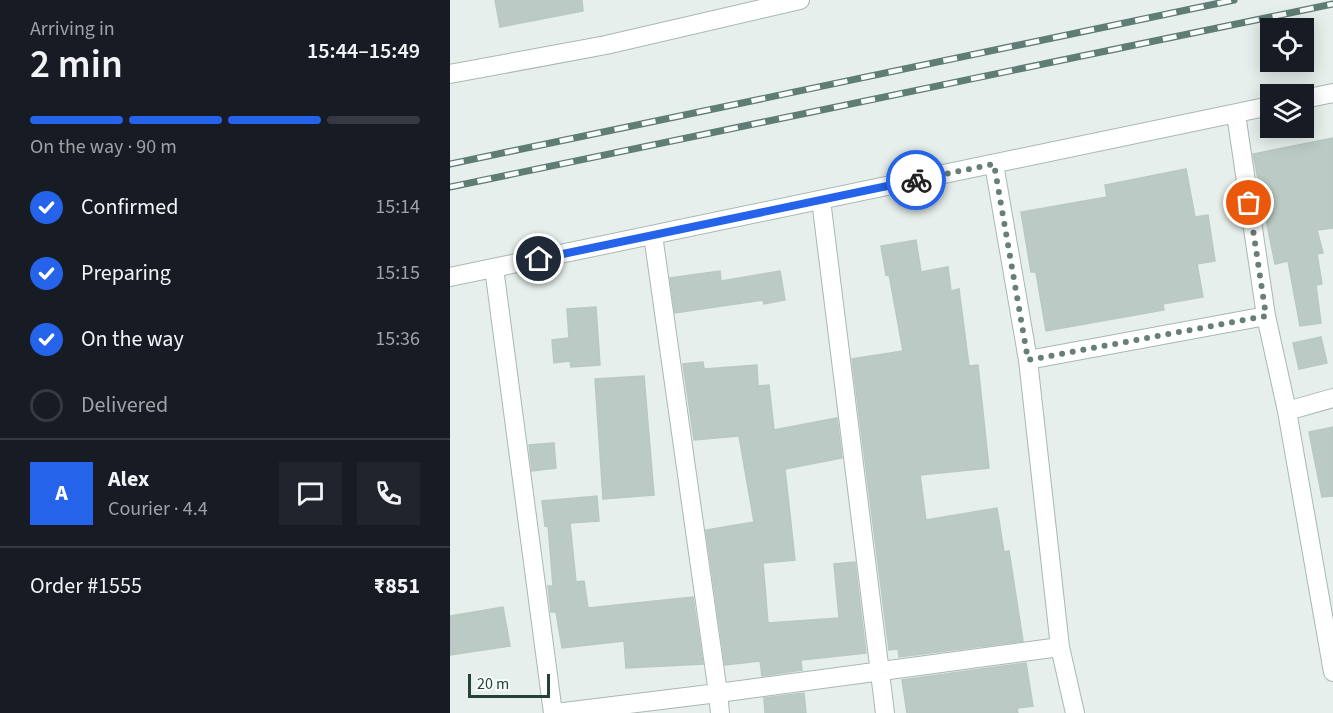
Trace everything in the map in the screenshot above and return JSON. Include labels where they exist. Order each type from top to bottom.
[{"type":"street","points":[[450,74],[606,45],[800,0]]},
{"type":"street","points":[[1314,97],[1333,93]]},
{"type":"street","points":[[450,277],[1260,108]]},
{"type":"street","points":[[1236,114],[1266,316],[1287,411],[1333,672]]},
{"type":"street","points":[[994,164],[1028,360],[1060,647],[1075,713]]},
{"type":"street","points":[[821,200],[878,673],[885,713]]},
{"type":"street","points":[[653,235],[720,713]]},
{"type":"street","points":[[494,268],[555,713],[878,673],[1060,647]]},
{"type":"street","points":[[1028,360],[1266,316]]},
{"type":"street","points":[[1287,411],[1333,398]]},
{"type":"building","points":[[495,0],[582,0],[583,11],[500,27]]},
{"type":"building","points":[[1333,138],[1333,228],[1317,230],[1323,253],[1317,254],[1322,284],[1316,285],[1321,323],[1300,326],[1288,261],[1275,264],[1253,154]]},
{"type":"building","points":[[1186,169],[1195,217],[1208,215],[1215,261],[1197,264],[1203,297],[1163,304],[1164,310],[1046,331],[1036,272],[1031,272],[1021,212],[1107,197],[1105,185]]},
{"type":"building","points":[[916,240],[921,272],[948,267],[951,291],[959,289],[969,366],[978,365],[989,468],[920,475],[926,520],[997,508],[1004,552],[1009,551],[1023,641],[899,657],[898,649],[889,650],[852,359],[903,351],[889,274],[886,275],[881,246]]},
{"type":"building","points":[[720,271],[721,281],[780,271],[785,300],[764,304],[763,300],[675,313],[670,278]]},
{"type":"building","points":[[596,307],[600,365],[571,367],[570,361],[554,363],[552,340],[569,338],[567,309]]},
{"type":"building","points":[[1321,337],[1327,363],[1299,369],[1293,343]]},
{"type":"building","points":[[703,362],[704,369],[757,365],[758,386],[769,385],[774,430],[837,418],[842,458],[785,469],[795,560],[763,563],[768,623],[839,618],[834,564],[855,562],[866,653],[801,660],[802,670],[762,676],[760,661],[725,665],[706,530],[754,522],[739,436],[694,440],[683,364]]},
{"type":"building","points":[[644,376],[654,495],[603,499],[595,379]]},
{"type":"building","points":[[1333,427],[1333,496],[1322,497],[1309,432]]},
{"type":"building","points":[[554,443],[556,468],[532,471],[529,445]]},
{"type":"building","points":[[597,496],[599,521],[570,523],[576,582],[584,581],[588,608],[693,597],[703,664],[626,668],[624,641],[562,648],[556,612],[551,612],[548,586],[553,586],[548,525],[545,526],[542,501]]},
{"type":"building","points":[[503,607],[510,646],[450,655],[450,616]]},
{"type":"building","points":[[1026,663],[1033,706],[1017,708],[1018,713],[907,713],[902,680]]},
{"type":"building","points":[[804,693],[806,713],[765,713],[764,698]]},
{"type":"railway","points":[[450,164],[1234,0]]},
{"type":"railway","points":[[450,187],[1333,4]]},
{"type":"way so far","points":[[916,180],[994,164],[1028,360],[1266,316],[1249,203]]},
{"type":"route","points":[[539,259],[916,180]]}]
